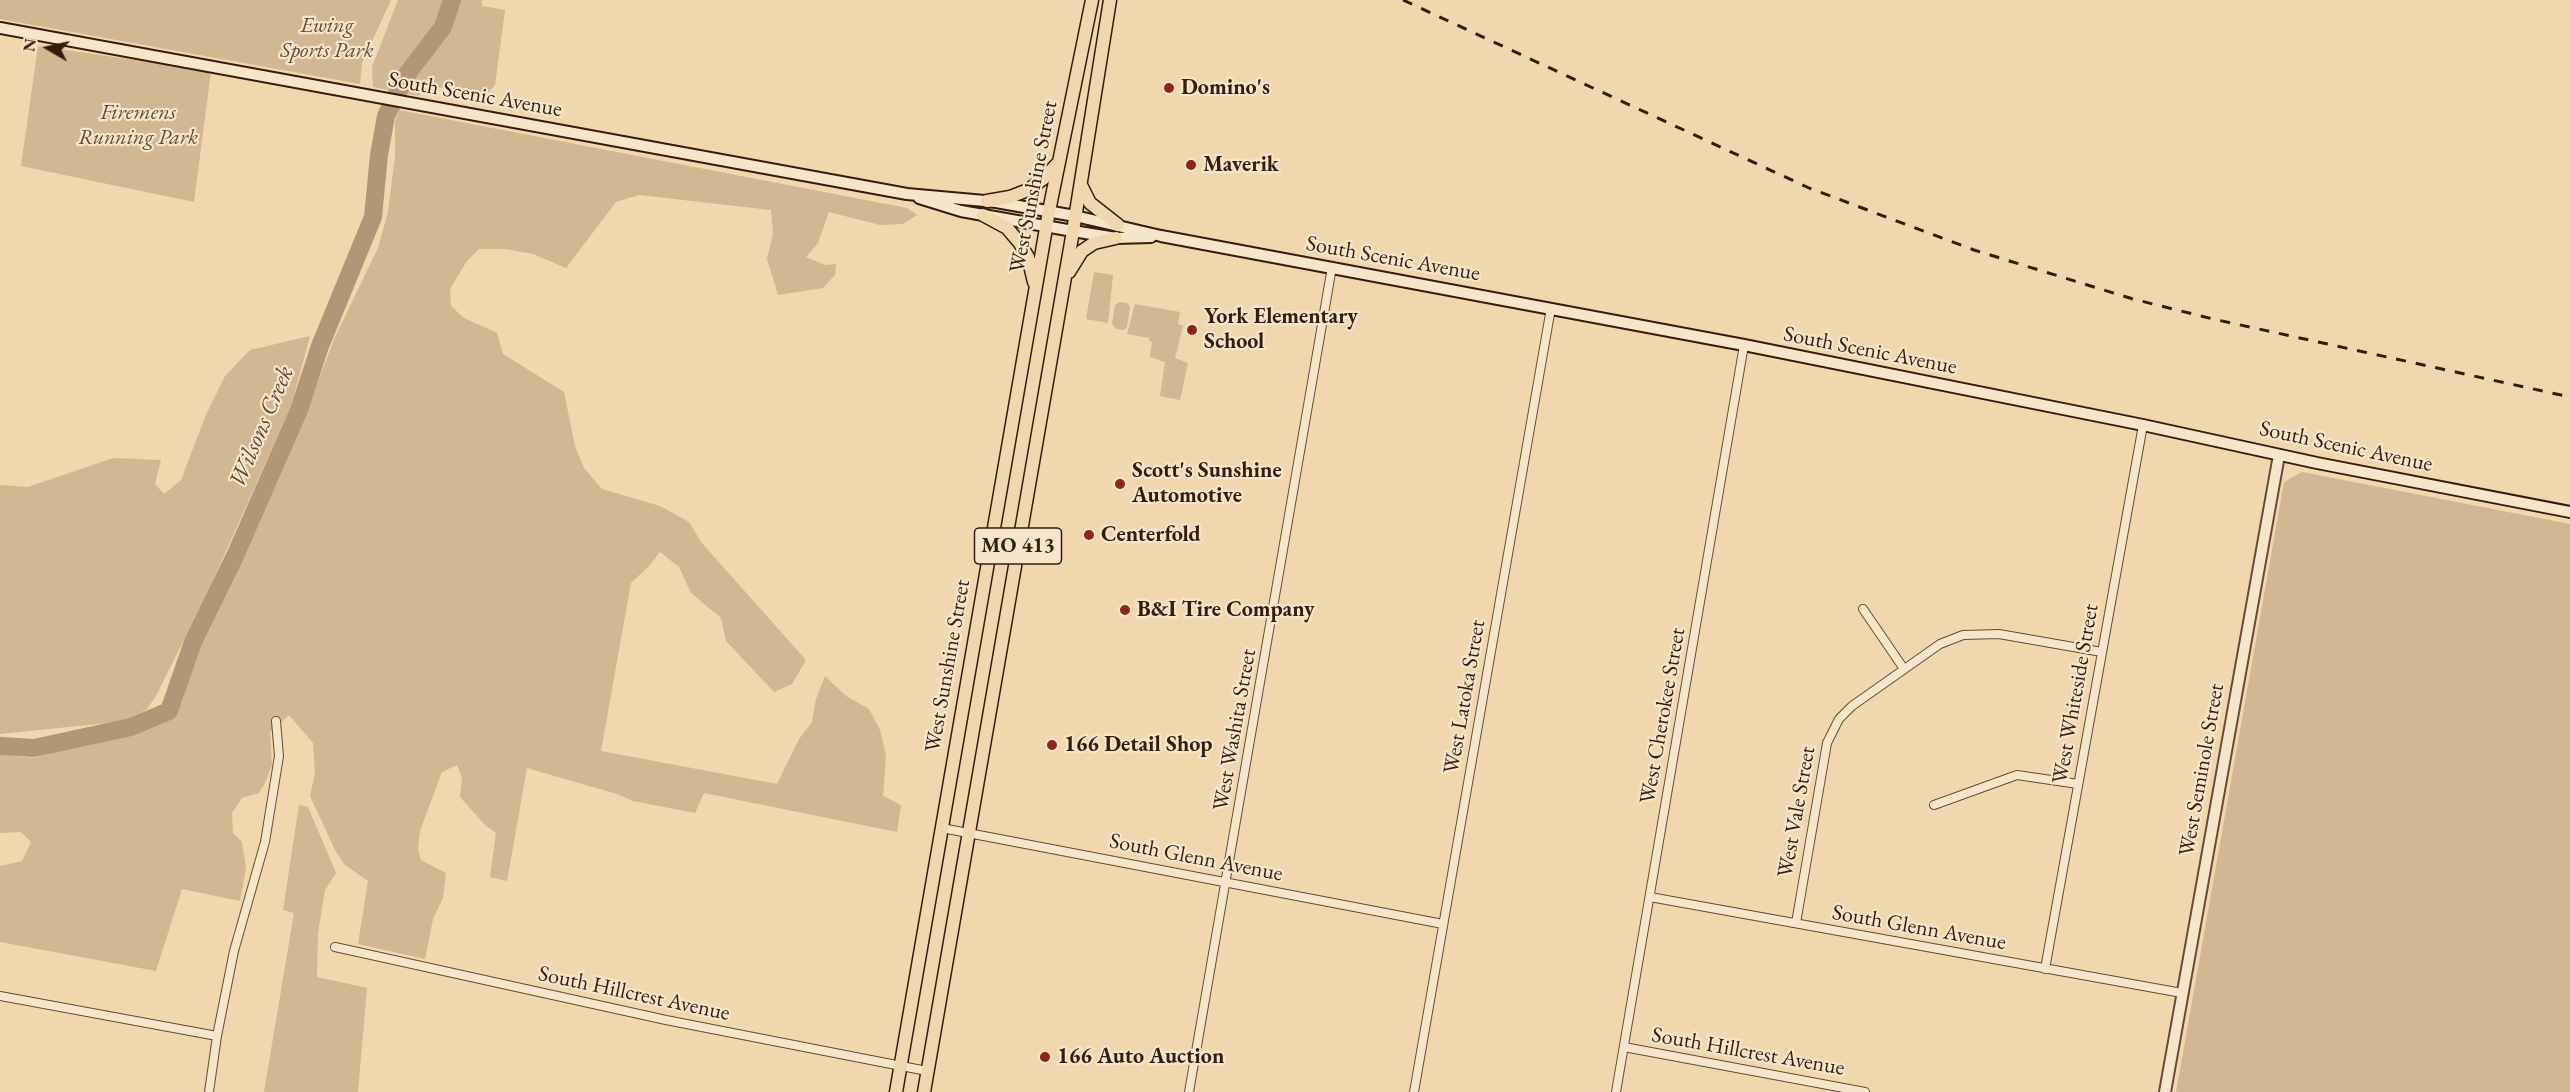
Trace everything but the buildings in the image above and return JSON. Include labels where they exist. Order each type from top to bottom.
[{"type":"main road","name":"West Sunshine Street","points":[[896,1092],[1046,227],[1092,0]]},
{"type":"main road","name":"West Sunshine Street","points":[[924,1092],[1076,216],[1110,0]]},
{"type":"main road","name":"South Scenic Avenue","points":[[0,28],[907,194],[987,201],[1076,216],[1161,236],[1744,345],[2570,512]]},
{"type":"main road","points":[[987,201],[1010,197],[1028,190],[1043,179],[1059,160]]},
{"type":"main road","points":[[1081,176],[1083,192],[1090,203],[1118,225]]},
{"type":"main road","name":"South Scenic Avenue","points":[[907,194],[936,204],[1046,227],[1116,238],[1161,236]]},
{"type":"main road","points":[[983,215],[1007,228],[1020,242],[1030,264],[1035,293]]},
{"type":"main road","points":[[1064,281],[1082,251],[1094,243],[1116,238]]},
{"type":"main road","name":"West Seminole Street","points":[[2165,1092],[2279,455]]},
{"type":"street","name":"West Washita Street","points":[[1189,1092],[1332,267]]},
{"type":"street","name":"West Latoka Street","points":[[1414,1092],[1551,308]]},
{"type":"street","name":"West Cherokee Street","points":[[1616,1092],[1744,345]]},
{"type":"street","name":"West Whiteside Street","points":[[2045,969],[2143,425]]},
{"type":"street","points":[[1863,609],[1904,669]]},
{"type":"street","name":"West Vale Street","points":[[1796,923],[1830,734],[1839,719],[1852,706],[1947,640],[1981,633],[1999,634],[2102,652]]},
{"type":"street","points":[[209,1092],[217,1036],[234,951],[265,842],[279,756],[276,721]]},
{"type":"street","points":[[1934,805],[2017,775],[2078,784]]},
{"type":"street","name":"South Glenn Avenue","points":[[942,828],[1443,924]]},
{"type":"street","name":"South Glenn Avenue","points":[[1650,897],[2182,993]]},
{"type":"street","name":"South Hillcrest Avenue","points":[[335,947],[666,1020],[927,1071]]},
{"type":"street","points":[[0,996],[217,1036]]},
{"type":"street","name":"South Hillcrest Avenue","points":[[1624,1047],[1865,1092]]},
{"type":"green space","name":"Ewing Sports Park","points":[[0,0],[391,0],[362,63],[360,84],[0,19]]},
{"type":"green space","points":[[398,0],[482,0],[482,6],[505,10],[495,85],[485,96],[427,85],[419,96],[373,87],[372,67]]},
{"type":"green space","name":"Firemens Running Park","points":[[38,46],[211,71],[194,202],[21,166]]},
{"type":"green space","points":[[399,110],[907,208],[917,215],[903,224],[880,225],[829,212],[818,243],[806,257],[825,265],[836,264],[835,275],[823,288],[778,295],[767,259],[773,234],[771,210],[639,195],[616,202],[566,268],[533,254],[505,249],[479,249],[467,261],[450,289],[451,306],[464,318],[497,333],[503,354],[564,392],[575,446],[584,468],[602,489],[660,506],[689,522],[701,542],[806,660],[792,684],[774,692],[726,641],[721,618],[691,593],[679,567],[660,552],[631,583],[601,751],[777,784],[799,739],[812,722],[816,699],[825,676],[846,696],[869,709],[880,730],[886,755],[883,796],[901,805],[897,832],[704,793],[695,813],[633,801],[617,794],[527,768],[507,881],[490,877],[496,833],[485,825],[460,797],[462,778],[457,765],[442,772],[420,831],[418,849],[421,860],[446,873],[443,898],[433,919],[425,959],[358,944],[368,881],[345,865],[336,852],[310,796],[315,773],[313,743],[289,715],[270,732],[272,765],[266,781],[259,793],[242,798],[232,813],[233,833],[242,842],[246,868],[240,901],[182,889],[156,971],[0,942],[0,866],[22,861],[31,842],[21,832],[0,833],[0,755],[35,758],[77,745],[139,733],[166,721],[181,705],[198,649],[301,426],[335,337],[378,248],[388,212],[395,156],[395,122]]},
{"type":"green space","points":[[1094,272],[1113,275],[1108,323],[1086,319]]},
{"type":"green space","points":[[1120,302],[1127,303],[1130,307],[1127,327],[1124,330],[1116,329],[1112,324],[1115,305]]},
{"type":"green space","points":[[1135,304],[1180,312],[1178,324],[1183,326],[1175,358],[1188,363],[1180,400],[1160,396],[1165,362],[1150,357],[1152,342],[1149,338],[1127,334]]},
{"type":"green space","points":[[310,336],[291,406],[209,589],[156,696],[147,709],[127,721],[0,734],[0,485],[28,487],[113,458],[161,460],[155,484],[164,494],[181,480],[205,417],[225,376],[250,350]]},
{"type":"green space","points":[[2302,472],[2570,524],[2570,1092],[2176,1092],[2284,482]]},
{"type":"green space","points":[[299,805],[308,807],[336,873],[325,890],[318,933],[317,977],[367,988],[358,1092],[264,1092],[294,913],[283,910]]},
{"type":"waterway","name":"Wilsons Creek","points":[[0,746],[34,748],[131,727],[169,711],[193,642],[235,556],[299,410],[320,346],[373,217],[379,155],[386,116],[407,74],[443,27],[452,0]]},
{"type":"railway","points":[[1403,0],[1809,188],[1974,250],[2133,299],[2213,319],[2570,397]]},
{"type":"place","name":"Domino's","points":[[1169,88]]},
{"type":"place","name":"Maverik","points":[[1191,165]]},
{"type":"place","name":"York Elementary School","points":[[1192,330]]},
{"type":"place","name":"Scott's Sunshine Automotive","points":[[1120,484]]},
{"type":"place","name":"Centerfold","points":[[1089,535]]},
{"type":"place","name":"B&I Tire Company","points":[[1125,610]]},
{"type":"place","name":"166 Detail Shop","points":[[1052,745]]},
{"type":"place","name":"166 Auto Auction","points":[[1045,1057]]}]
